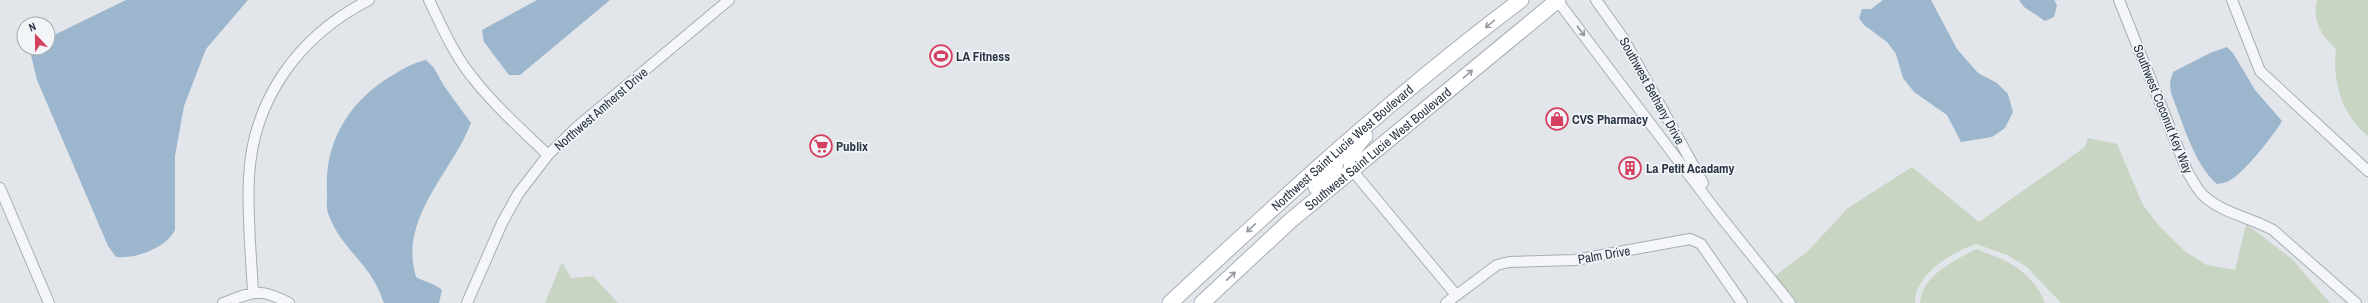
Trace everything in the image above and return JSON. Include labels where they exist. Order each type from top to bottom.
[{"type":"main road","name":"Northwest Saint Lucie West Boulevard","points":[[1170,303],[1270,209],[1393,104],[1521,0]]},
{"type":"main road","name":"Southwest Saint Lucie West Boulevard","points":[[1202,303],[1290,221],[1558,0]]},
{"type":"main road","points":[[1352,170],[1350,161],[1352,152],[1393,104]]},
{"type":"main road","points":[[1256,252],[1273,228],[1328,177],[1338,161],[1342,147]]},
{"type":"main road","points":[[1173,303],[1185,289]]},
{"type":"street","points":[[253,292],[249,176],[260,118],[274,88],[292,60],[320,30],[350,10],[369,0]]},
{"type":"street","points":[[429,0],[451,44],[472,77],[500,109],[548,155]]},
{"type":"street","name":"Northwest Amherst Drive","points":[[467,303],[502,223],[518,194],[548,155],[578,126],[729,0]]},
{"type":"street","name":"Southwest Bethany Drive","points":[[1558,0],[1790,303]]},
{"type":"street","name":"Southwest Bethany Drive","points":[[1596,0],[1623,38],[1691,163],[1729,225]]},
{"type":"street","name":"Southwest Coconut Key Way","points":[[2119,0],[2188,173],[2203,195],[2217,206],[2258,221],[2273,230],[2356,303]]},
{"type":"street","points":[[2232,0],[2260,71],[2368,171]]},
{"type":"street","points":[[1352,170],[1456,295]]},
{"type":"street","points":[[0,188],[48,303]]},
{"type":"street","name":"Palm Drive","points":[[1446,303],[1497,265],[1510,262],[1575,260],[1690,239],[1701,244],[1742,303]]},
{"type":"street","points":[[223,303],[253,292],[274,295],[289,303]]},
{"type":"green space","points":[[2317,0],[2368,0],[2368,136],[2359,128],[2345,108],[2336,73],[2336,49],[2322,33],[2319,27],[2316,15]]},
{"type":"green space","points":[[2088,138],[2117,144],[2143,205],[2161,228],[2186,252],[2207,265],[2235,270],[2246,224],[2292,259],[2330,303],[2061,303],[2027,267],[2007,255],[1976,244],[1956,253],[1936,266],[1921,283],[1916,293],[1915,303],[1790,303],[1772,278],[1807,252],[1848,208],[1912,167],[1979,222],[2085,147]]},
{"type":"green space","points":[[1976,249],[2008,262],[2026,275],[2040,292],[2045,303],[1920,303],[1926,284],[1940,270]]},
{"type":"green space","points":[[562,262],[571,278],[593,276],[618,303],[545,303]]},
{"type":"water","points":[[126,0],[248,0],[206,49],[184,106],[175,156],[175,230],[165,242],[150,251],[132,256],[116,257],[108,246],[37,80],[31,56],[56,56],[56,34]]},
{"type":"water","points":[[537,0],[610,0],[520,75],[509,75],[484,42],[482,30]]},
{"type":"water","points":[[1883,0],[1931,0],[1957,49],[1978,73],[1997,83],[2008,94],[2013,112],[2005,128],[1992,137],[1961,142],[1947,115],[1914,92],[1903,78],[1896,54],[1887,42],[1864,25],[1859,18],[1862,9],[1871,9]]},
{"type":"water","points":[[2019,0],[2054,0],[2057,5],[2054,17],[2045,21],[2024,7]]},
{"type":"water","points":[[2227,47],[2233,53],[2255,90],[2282,121],[2250,163],[2242,171],[2229,181],[2217,184],[2209,176],[2195,154],[2171,93],[2170,82],[2173,72],[2210,53]]},
{"type":"water","points":[[426,60],[434,68],[444,86],[471,123],[462,142],[420,216],[414,235],[412,255],[416,277],[442,290],[439,303],[384,303],[374,281],[337,232],[332,223],[327,208],[327,173],[335,139],[352,110],[378,85],[401,70]]},
{"type":"place","name":"LA Fitness","points":[[941,56]]},
{"type":"place","name":"CVS Pharmacy","points":[[1557,119]]},
{"type":"place","name":"Publix","points":[[821,146]]},
{"type":"place","name":"La Petit Acadamy","points":[[1630,168]]}]
